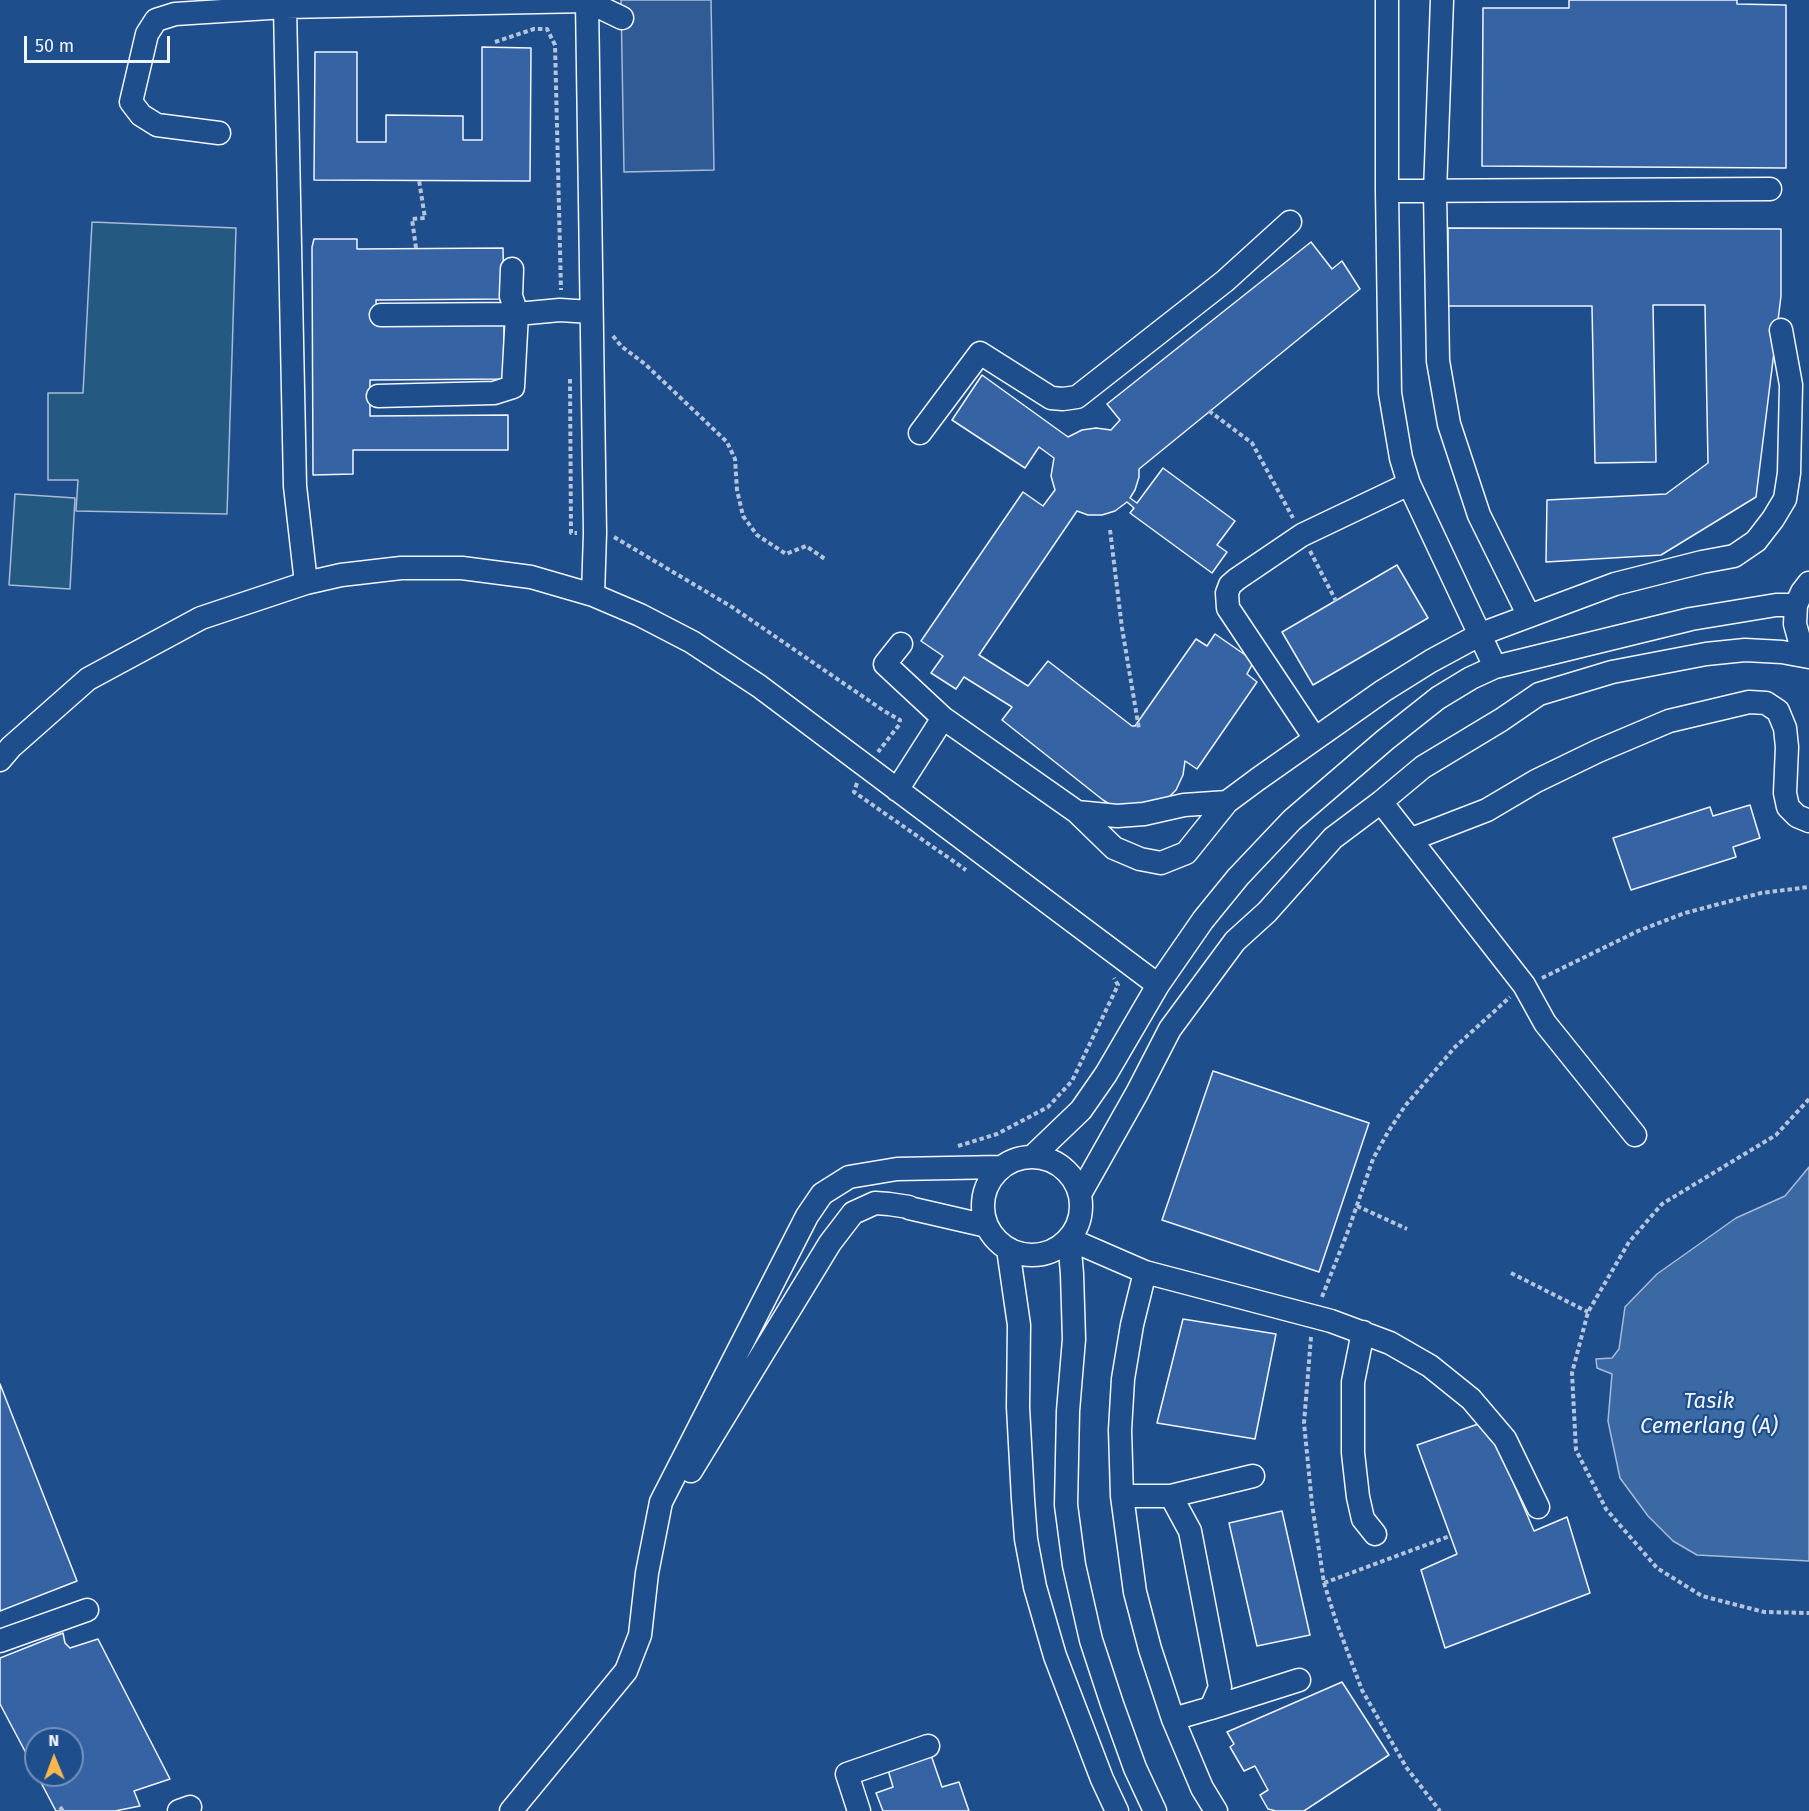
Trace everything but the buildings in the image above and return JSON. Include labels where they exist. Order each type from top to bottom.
[{"type":"street","points":[[1387,0],[1390,393],[1401,459],[1409,484],[1495,667]]},
{"type":"street","points":[[1442,0],[1435,192],[1438,361],[1449,424],[1479,515],[1529,616]]},
{"type":"street","points":[[587,1],[594,595]]},
{"type":"street","points":[[219,133],[157,125],[141,115],[131,102],[147,34],[156,20],[175,14],[345,3],[587,1],[621,18]]},
{"type":"street","points":[[285,7],[295,486],[306,583]]},
{"type":"street","points":[[1387,191],[1770,189]]},
{"type":"street","points":[[920,432],[980,353],[1051,398],[1077,397],[1225,281],[1290,222]]},
{"type":"street","points":[[378,396],[494,393],[513,387],[517,314],[511,296],[512,269]]},
{"type":"street","points":[[381,315],[517,314],[560,310],[591,312]]},
{"type":"street","points":[[901,644],[885,664],[943,718],[1077,813],[1114,848],[1140,859],[1161,863],[1186,853],[1227,802],[1314,737],[1431,661],[1481,634],[1615,584],[1734,556],[1756,541],[1785,499],[1789,473],[1791,385],[1781,330]]},
{"type":"street","points":[[1314,737],[1228,608],[1226,600],[1230,585],[1302,535],[1409,484]]},
{"type":"street","points":[[0,760],[11,747],[88,679],[201,618],[306,583],[341,575],[401,568],[462,568],[531,577],[594,595],[640,615],[692,642],[759,686],[1158,985]]},
{"type":"street","points":[[1809,583],[1796,605],[1794,624],[1800,642],[1809,656]]},
{"type":"street","points":[[1032,1156],[1082,1110],[1106,1074],[1158,985],[1203,920],[1238,878],[1292,820],[1438,698],[1471,678],[1495,667],[1691,619],[1776,605],[1796,605]]},
{"type":"street","points":[[1080,1194],[1170,1029],[1235,941],[1267,912],[1334,838],[1423,767],[1539,694],[1612,672],[1706,654],[1745,650],[1809,656]]},
{"type":"street","points":[[1412,839],[1487,810],[1536,781],[1669,721],[1749,702],[1766,703],[1778,711],[1785,728],[1787,747],[1785,793],[1788,807],[1797,816],[1809,821]]},
{"type":"street","points":[[897,790],[943,718]]},
{"type":"street","points":[[1077,813],[1117,816],[1144,814],[1184,805],[1227,802]]},
{"type":"street","points":[[1381,802],[1524,986],[1545,1023],[1635,1135]]},
{"type":"street","points":[[1032,1156],[1048,1159],[1062,1167],[1073,1179],[1080,1194],[1082,1210],[1077,1225],[1068,1239],[1056,1249],[1040,1254],[1024,1255],[1008,1249],[996,1239],[987,1226],[982,1210],[984,1194],[990,1179],[1001,1167],[1016,1159],[1032,1156]]},
{"type":"street","points":[[511,1811],[626,1671],[640,1635],[647,1573],[661,1502],[807,1216],[822,1194],[849,1177],[897,1170],[1001,1167]]},
{"type":"street","points":[[661,1502],[696,1466],[830,1243],[853,1213],[875,1203],[889,1204],[909,1206],[909,1208],[987,1226]]},
{"type":"street","points":[[1068,1239],[1145,1272],[1316,1316],[1390,1343],[1430,1366],[1472,1399],[1505,1438],[1538,1507]]},
{"type":"street","points":[[1068,1239],[1072,1274],[1074,1339],[1068,1410],[1066,1505],[1074,1565],[1091,1640],[1112,1704],[1135,1768],[1155,1811]]},
{"type":"street","points":[[1008,1249],[1019,1325],[1017,1407],[1026,1539],[1035,1587],[1055,1656],[1102,1779],[1117,1811]]},
{"type":"street","points":[[1145,1272],[1132,1325],[1123,1379],[1120,1430],[1122,1496],[1135,1592],[1150,1649],[1173,1719],[1202,1788],[1216,1811]]},
{"type":"street","points":[[1363,1332],[1353,1382],[1353,1453],[1358,1497],[1364,1519],[1375,1534]]},
{"type":"street","points":[[1122,1496],[1171,1496],[1253,1476]]},
{"type":"street","points":[[1171,1496],[1190,1531],[1220,1687],[1211,1708]]},
{"type":"street","points":[[0,1641],[87,1610]]},
{"type":"street","points":[[1173,1719],[1299,1680]]},
{"type":"street","points":[[859,1811],[847,1774],[927,1746]]},
{"type":"path","points":[[495,42],[534,29],[548,29],[555,45],[561,299]]},
{"type":"path","points":[[416,248],[412,219],[425,218],[419,180]]},
{"type":"path","points":[[591,312],[621,346],[645,364],[727,442],[735,459],[737,490],[743,516],[758,535],[786,554],[806,546],[825,559]]},
{"type":"path","points":[[570,372],[571,533],[595,533],[615,537],[732,607],[900,720],[899,725],[866,767],[854,792],[975,876]]},
{"type":"path","points":[[1209,411],[1252,443],[1336,601]]},
{"type":"path","points":[[1110,530],[1122,628],[1139,729]]},
{"type":"path","points":[[1440,1811],[1406,1767],[1362,1690],[1335,1621],[1324,1583],[1308,1472],[1304,1423],[1312,1331],[1373,1159],[1405,1106],[1455,1047],[1524,986],[1638,931],[1685,913],[1761,893],[1809,887]]},
{"type":"path","points":[[957,1146],[997,1134],[1048,1107],[1072,1081],[1118,985],[1112,973]]},
{"type":"path","points":[[1809,1099],[1776,1135],[1662,1204],[1629,1242],[1588,1312],[1572,1373],[1576,1450],[1606,1509],[1657,1568],[1702,1596],[1764,1612],[1809,1613]]},
{"type":"path","points":[[1357,1206],[1407,1229]]},
{"type":"path","points":[[1511,1273],[1588,1312]]},
{"type":"path","points":[[1324,1583],[1450,1536]]},
{"type":"shaded area","points":[[621,0],[711,0],[714,170],[624,172]]},
{"type":"shaded area","points":[[92,222],[236,228],[227,514],[76,511],[78,480],[48,480],[48,393],[83,393]]},
{"type":"shaded area","points":[[15,494],[75,498],[70,589],[9,585]]},
{"type":"water","name":"Tasik Cemerlang (A)","points":[[1809,1167],[1809,1561],[1697,1555],[1673,1541],[1648,1516],[1620,1478],[1608,1421],[1612,1374],[1597,1368],[1596,1359],[1612,1358],[1619,1349],[1625,1307],[1657,1274],[1736,1218],[1785,1196]]}]
